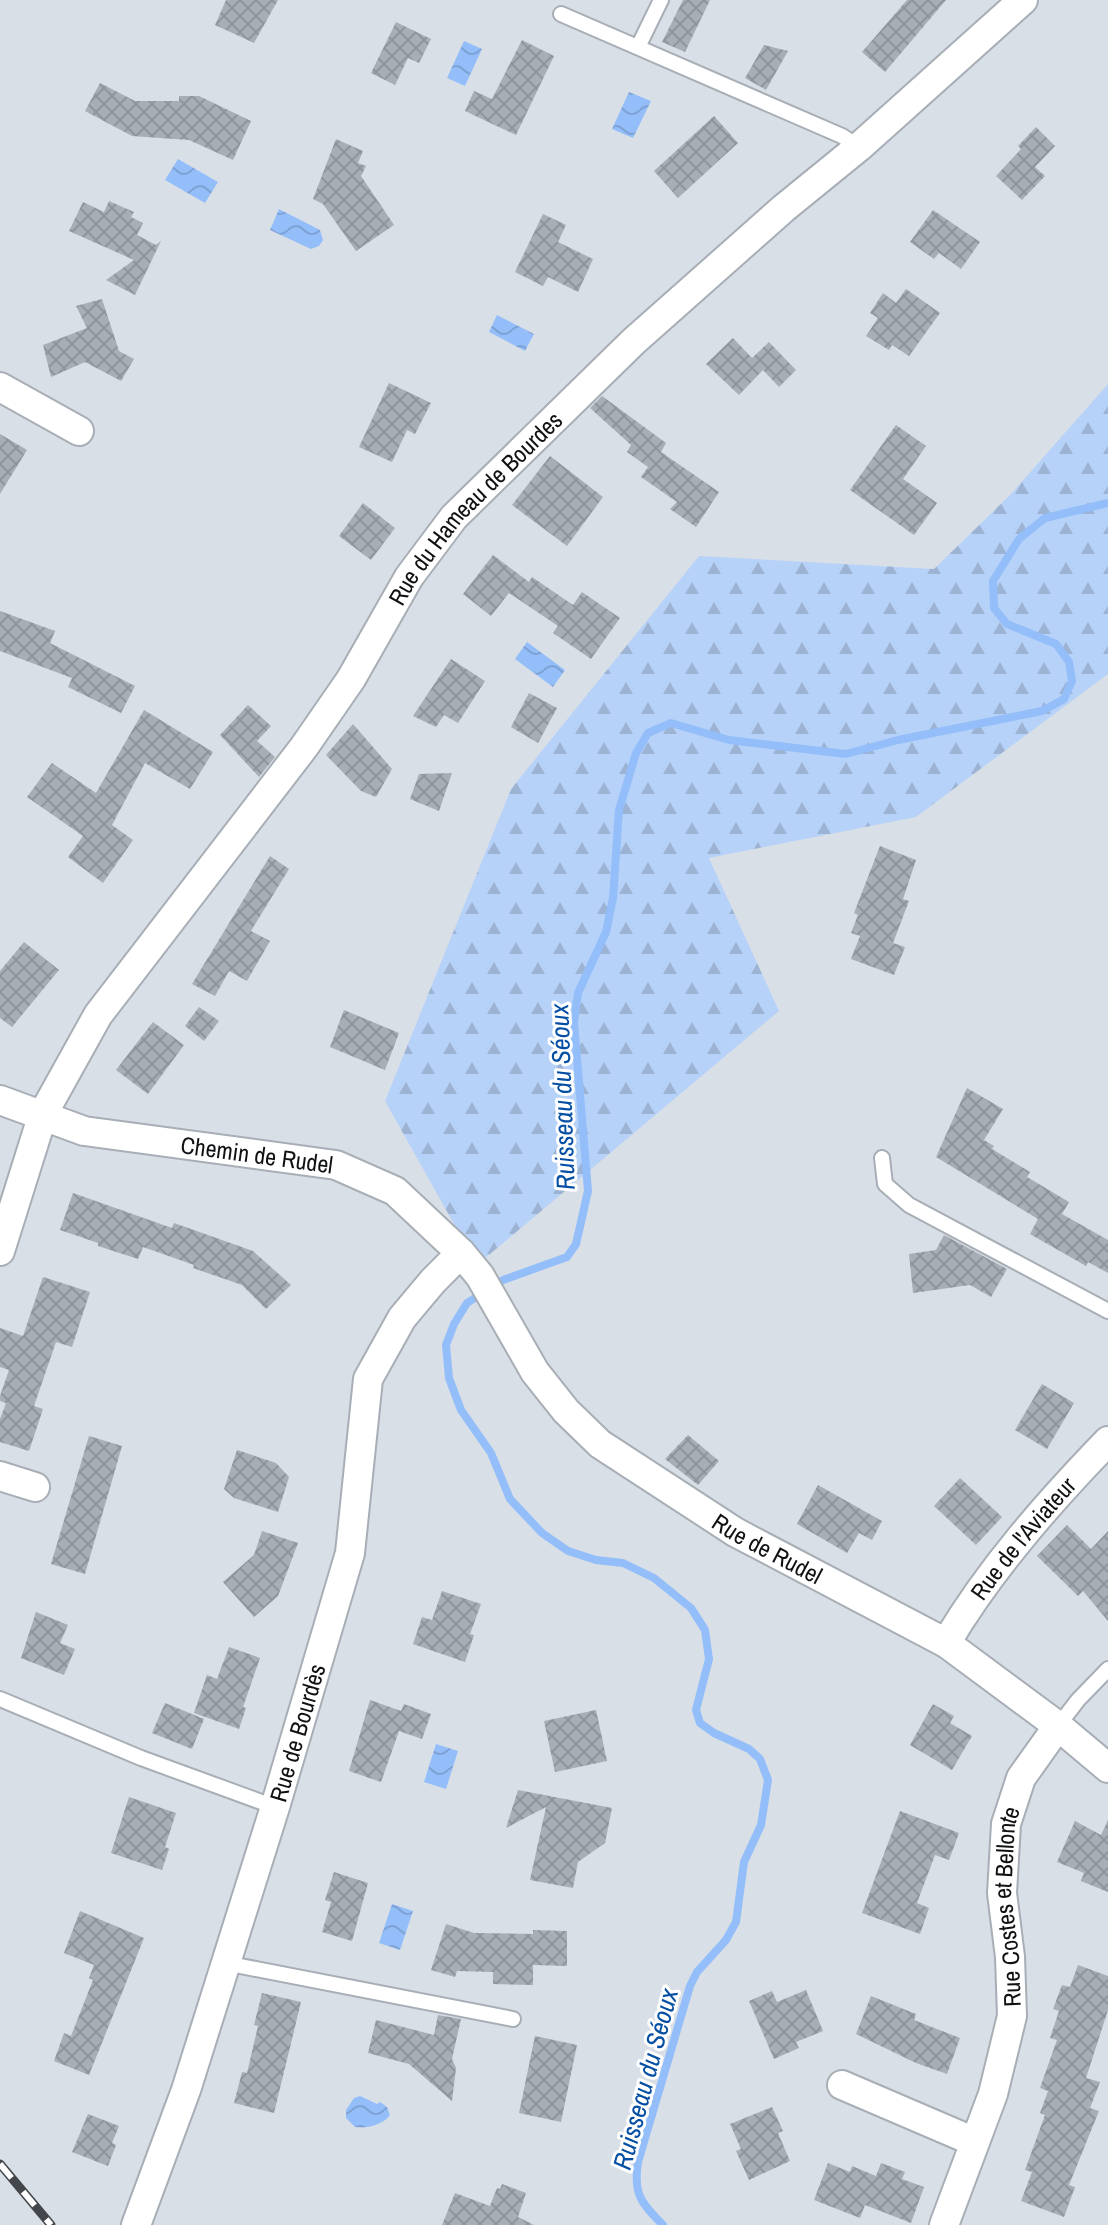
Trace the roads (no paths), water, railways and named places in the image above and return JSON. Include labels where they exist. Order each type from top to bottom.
[{"type":"street","name":"Rue du Hameau de Bourdes","points":[[0,1251],[43,1114],[98,1015],[312,736],[351,679],[409,577],[454,517],[634,341],[784,208],[859,147],[1023,0]]},
{"type":"street","points":[[0,387],[79,431]]},
{"type":"street","name":"Chemin de Rudel","points":[[0,1100],[84,1131],[336,1165],[395,1191],[461,1253],[480,1276]]},
{"type":"street","name":"Rue de Bourdès","points":[[136,2225],[186,2090],[275,1807],[350,1553],[368,1379],[402,1318],[461,1253]]},
{"type":"street","name":"Rue de Rudel","points":[[480,1276],[535,1372],[566,1411],[600,1444],[735,1532],[946,1643],[1106,1761]]},
{"type":"street","name":"Rue de l'Aviateur","points":[[946,1643],[961,1617],[1048,1503],[1108,1441]]},
{"type":"street","points":[[0,1476],[35,1487]]},
{"type":"street","name":"Rue Costes et Bellonte","points":[[944,2225],[993,2094],[1012,2016],[1010,1957],[1002,1893],[1006,1824],[1021,1778],[1058,1726]]},
{"type":"street","points":[[842,2085],[975,2142]]},
{"type":"lane","points":[[638,47],[661,0]]},
{"type":"lane","points":[[561,14],[842,136],[859,147]]},
{"type":"lane","points":[[882,1158],[885,1184],[909,1205],[1108,1311]]},
{"type":"lane","points":[[1058,1726],[1108,1669]]},
{"type":"lane","points":[[0,1699],[141,1758],[275,1807]]},
{"type":"lane","points":[[225,1963],[513,2019]]},
{"type":"water","points":[[464,41],[482,49],[465,86],[447,78]]},
{"type":"water","points":[[629,92],[651,101],[633,138],[612,129]]},
{"type":"water","points":[[178,159],[218,182],[205,203],[165,180]]},
{"type":"water","points":[[279,209],[320,230],[323,240],[319,246],[311,249],[270,230]]},
{"type":"water","points":[[497,315],[534,334],[525,351],[489,332]]},
{"type":"water","points":[[527,642],[565,670],[553,687],[515,659]]},
{"type":"water","points":[[436,1744],[458,1751],[446,1789],[424,1782]]},
{"type":"water","points":[[392,1904],[413,1911],[400,1950],[379,1943]]},
{"type":"water","points":[[360,2096],[377,2104],[380,2102],[387,2107],[390,2115],[374,2126],[355,2127],[346,2118],[346,2110],[354,2098]]},
{"type":"waterway","name":"Ruisseau du Séoux","points":[[663,2225],[640,2197],[638,2162],[690,1986],[697,1972],[726,1940],[736,1922],[744,1862],[761,1825],[768,1780],[760,1759],[749,1749],[700,1723],[696,1710],[709,1659],[705,1630],[691,1608],[654,1578],[623,1563],[596,1560],[568,1551],[542,1533],[510,1499],[491,1453],[461,1410],[449,1378],[446,1345],[467,1303],[503,1280],[567,1257],[576,1244],[588,1191],[574,1022],[578,993],[606,932],[613,898],[619,810],[636,753],[648,733],[671,723],[729,740],[846,754],[898,740],[1042,711],[1064,699],[1072,681],[1069,662],[1056,644],[1007,624],[994,608],[993,581],[1019,539],[1045,518],[1108,503]]},
{"type":"railway","points":[[0,2164],[51,2225]]}]
